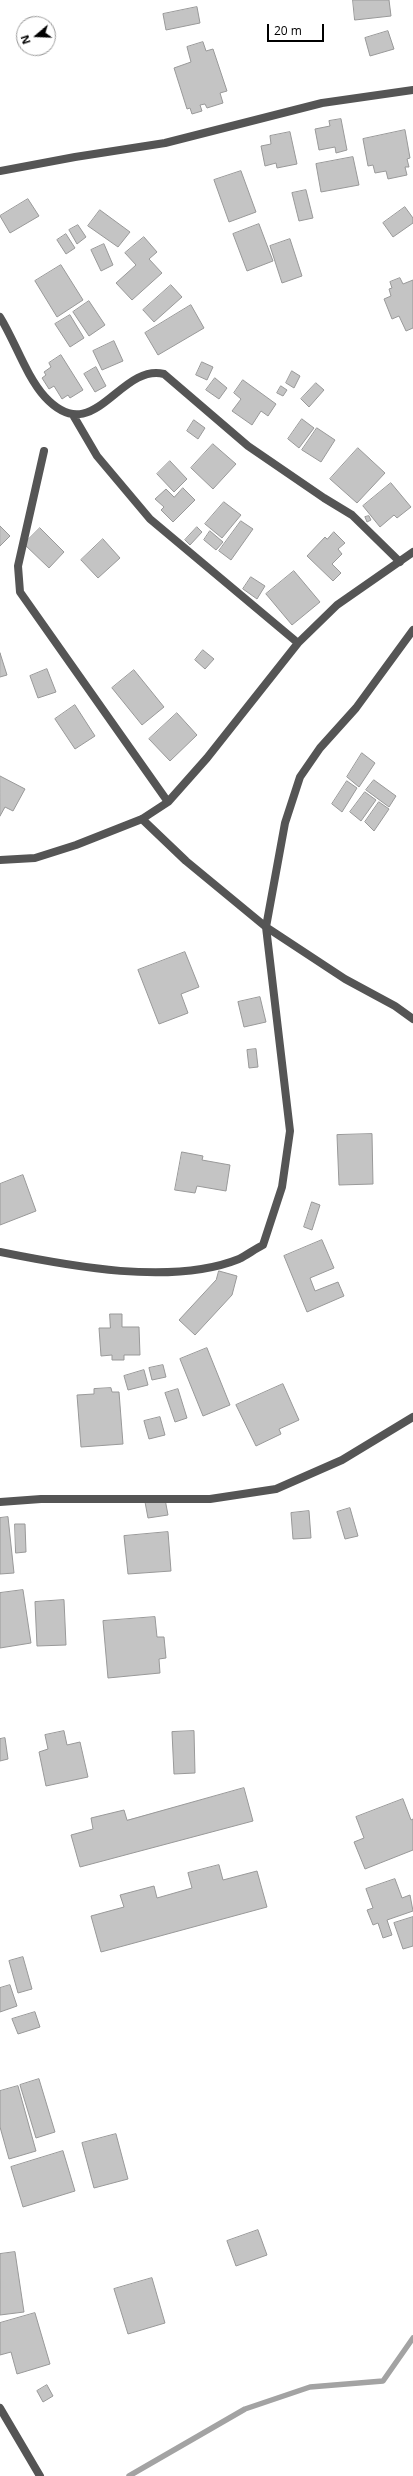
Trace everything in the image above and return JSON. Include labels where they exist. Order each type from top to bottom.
[{"type":"street","points":[[0,171],[75,157],[165,143],[322,103],[413,90]]},
{"type":"street","points":[[0,317],[44,396],[53,404],[73,415],[97,456],[150,519],[298,643]]},
{"type":"street","points":[[73,415],[88,412],[106,403],[130,381],[146,373],[155,372],[164,374],[248,446],[324,498],[352,515],[400,562]]},
{"type":"street","points":[[44,451],[18,566],[20,592],[168,802]]},
{"type":"street","points":[[0,860],[35,858],[76,845],[142,819],[168,802],[207,758],[298,643],[337,605],[373,578],[400,562],[413,552]]},
{"type":"street","points":[[0,1252],[78,1268],[158,1272],[212,1267],[240,1258],[263,1245],[282,1187],[290,1131],[266,927],[285,823],[300,777],[320,748],[356,708],[413,630]]},
{"type":"street","points":[[142,819],[186,861],[266,927],[345,979],[395,1006],[413,1019]]},
{"type":"street","points":[[0,1502],[41,1499],[210,1499],[276,1489],[342,1460],[413,1417]]},
{"type":"street","points":[[0,2408],[40,2476]]},
{"type":"building","points":[[353,0],[389,0],[391,16],[355,20]]},
{"type":"building","points":[[197,7],[200,23],[166,30],[163,14]]},
{"type":"building","points":[[388,31],[394,49],[370,56],[365,38]]},
{"type":"building","points":[[203,42],[206,51],[213,49],[227,91],[220,93],[223,103],[207,108],[205,104],[200,105],[202,111],[192,114],[190,108],[187,109],[174,68],[191,62],[187,47]]},
{"type":"building","points":[[341,119],[347,150],[336,153],[335,147],[319,150],[315,129],[330,126],[329,121]]},
{"type":"building","points":[[405,130],[410,158],[407,159],[409,167],[405,167],[407,175],[388,179],[386,171],[375,173],[373,165],[368,166],[363,139]]},
{"type":"building","points":[[290,132],[297,164],[277,168],[276,163],[265,166],[261,146],[271,144],[270,136]]},
{"type":"building","points":[[353,157],[359,185],[321,192],[316,164]]},
{"type":"building","points":[[241,171],[256,212],[229,222],[214,180]]},
{"type":"building","points":[[306,190],[313,218],[299,221],[292,193]]},
{"type":"building","points":[[28,199],[39,216],[10,233],[0,216]]},
{"type":"building","points":[[405,207],[413,218],[413,223],[393,237],[383,223]]},
{"type":"building","points":[[100,210],[130,232],[118,247],[88,226]]},
{"type":"building","points":[[259,224],[273,261],[247,271],[233,234]]},
{"type":"building","points":[[78,225],[86,237],[77,244],[69,230]]},
{"type":"building","points":[[66,234],[75,248],[66,254],[57,240]]},
{"type":"building","points":[[144,237],[157,252],[149,259],[162,273],[132,300],[116,283],[136,265],[125,253]]},
{"type":"building","points":[[290,239],[302,276],[282,283],[270,246]]},
{"type":"building","points":[[104,244],[113,265],[101,271],[91,250]]},
{"type":"building","points":[[61,265],[83,300],[57,317],[35,281]]},
{"type":"building","points":[[400,278],[403,284],[413,280],[413,328],[406,331],[399,316],[392,319],[384,299],[391,296],[389,289],[392,288],[390,282]]},
{"type":"building","points":[[171,285],[182,297],[154,322],[143,310]]},
{"type":"building","points":[[89,301],[105,325],[89,336],[73,312]]},
{"type":"building","points":[[191,305],[204,328],[158,355],[145,333]]},
{"type":"building","points":[[70,315],[84,338],[70,347],[55,324]]},
{"type":"building","points":[[114,341],[123,361],[102,370],[93,351]]},
{"type":"building","points":[[61,355],[83,390],[70,398],[68,395],[62,399],[54,386],[49,389],[42,378],[46,375],[44,372],[51,367],[49,363]]},
{"type":"building","points":[[202,362],[213,367],[207,380],[196,375]]},
{"type":"building","points":[[96,367],[106,386],[95,392],[84,374]]},
{"type":"building","points":[[292,371],[300,376],[294,388],[286,383]]},
{"type":"building","points":[[215,378],[227,388],[219,399],[206,390]]},
{"type":"building","points":[[243,380],[276,404],[268,416],[261,411],[252,425],[232,411],[241,399],[234,393]]},
{"type":"building","points":[[316,383],[324,390],[309,407],[301,399]]},
{"type":"building","points":[[281,386],[287,390],[283,396],[277,393]]},
{"type":"building","points":[[302,419],[314,428],[299,448],[288,439]]},
{"type":"building","points":[[194,420],[205,428],[198,439],[187,431]]},
{"type":"building","points":[[317,428],[335,440],[321,462],[302,450]]},
{"type":"building","points":[[213,444],[236,464],[213,489],[191,468]]},
{"type":"building","points":[[358,448],[385,473],[357,503],[330,479]]},
{"type":"building","points":[[170,461],[187,479],[174,492],[157,474]]},
{"type":"building","points":[[391,483],[411,507],[397,518],[394,515],[380,527],[363,506]]},
{"type":"building","points":[[183,488],[195,500],[173,522],[161,510],[164,507],[155,499],[166,489],[174,497]]},
{"type":"building","points":[[224,502],[241,515],[222,538],[205,524]]},
{"type":"building","points":[[369,516],[371,520],[367,522],[365,517]]},
{"type":"building","points":[[241,521],[253,529],[231,560],[219,551]]},
{"type":"building","points":[[0,526],[10,536],[0,546]]},
{"type":"building","points":[[197,527],[202,532],[190,545],[185,540]]},
{"type":"building","points":[[40,528],[64,552],[49,568],[24,544]]},
{"type":"building","points":[[210,531],[223,542],[216,550],[204,540]]},
{"type":"building","points":[[334,532],[345,543],[338,549],[342,554],[332,564],[341,573],[333,581],[307,556],[325,537],[327,539]]},
{"type":"building","points":[[103,539],[120,558],[98,578],[81,560]]},
{"type":"building","points":[[294,571],[320,602],[292,625],[266,594]]},
{"type":"building","points":[[251,577],[265,586],[257,599],[243,589]]},
{"type":"building","points":[[203,650],[214,659],[205,669],[195,660]]},
{"type":"building","points":[[0,653],[7,675],[0,677]]},
{"type":"building","points":[[47,669],[56,692],[38,698],[30,676]]},
{"type":"building","points":[[134,670],[164,707],[142,725],[112,688]]},
{"type":"building","points":[[75,705],[95,736],[75,749],[55,719]]},
{"type":"building","points":[[177,713],[197,735],[170,761],[149,739]]},
{"type":"building","points":[[362,753],[375,763],[359,787],[347,777]]},
{"type":"building","points":[[0,776],[25,789],[13,811],[5,807],[0,816]]},
{"type":"building","points":[[374,780],[396,796],[389,807],[366,790]]},
{"type":"building","points":[[347,781],[357,788],[342,812],[332,804]]},
{"type":"building","points":[[365,792],[376,800],[361,821],[350,812]]},
{"type":"building","points":[[379,802],[389,809],[374,831],[365,822]]},
{"type":"building","points":[[185,952],[199,987],[181,994],[188,1013],[159,1024],[138,970]]},
{"type":"building","points":[[260,997],[266,1022],[244,1027],[238,1002]]},
{"type":"building","points":[[256,1049],[258,1067],[249,1068],[247,1050]]},
{"type":"building","points":[[372,1134],[373,1184],[339,1185],[337,1135]]},
{"type":"building","points":[[182,1152],[203,1156],[202,1160],[230,1165],[226,1191],[197,1186],[195,1193],[175,1190]]},
{"type":"building","points":[[23,1175],[36,1211],[0,1225],[0,1184]]},
{"type":"building","points":[[312,1202],[320,1205],[312,1230],[304,1227]]},
{"type":"building","points":[[322,1240],[334,1268],[310,1278],[315,1291],[338,1282],[344,1296],[307,1312],[284,1256]]},
{"type":"building","points":[[219,1271],[237,1276],[232,1295],[195,1335],[179,1320],[216,1280]]},
{"type":"building","points":[[110,1314],[122,1314],[122,1327],[139,1327],[140,1355],[124,1355],[124,1360],[112,1360],[112,1355],[101,1356],[99,1328],[110,1328]]},
{"type":"building","points":[[207,1348],[230,1405],[203,1416],[180,1359]]},
{"type":"building","points":[[163,1365],[166,1377],[152,1380],[149,1368]]},
{"type":"building","points":[[144,1370],[148,1385],[128,1390],[124,1376]]},
{"type":"building","points":[[283,1384],[299,1420],[279,1429],[281,1434],[256,1446],[236,1405]]},
{"type":"building","points":[[111,1388],[112,1392],[119,1392],[123,1444],[81,1447],[77,1395],[94,1394],[94,1389]]},
{"type":"building","points":[[178,1389],[187,1418],[175,1422],[165,1393]]},
{"type":"building","points":[[160,1417],[165,1435],[149,1439],[144,1421]]},
{"type":"building","points":[[165,1499],[168,1515],[148,1518],[145,1502]]},
{"type":"building","points":[[350,1508],[358,1536],[345,1539],[337,1512]]},
{"type":"building","points":[[309,1511],[311,1538],[293,1539],[291,1513]]},
{"type":"building","points":[[8,1517],[14,1573],[0,1574],[0,1518]]},
{"type":"building","points":[[15,1524],[25,1524],[26,1552],[16,1553]]},
{"type":"building","points":[[168,1532],[171,1571],[128,1574],[124,1536]]},
{"type":"building","points":[[23,1590],[31,1643],[0,1648],[0,1593]]},
{"type":"building","points":[[64,1600],[66,1645],[37,1646],[35,1602]]},
{"type":"building","points":[[155,1617],[157,1637],[164,1637],[166,1658],[159,1659],[160,1673],[108,1678],[103,1621]]},
{"type":"building","points":[[64,1731],[67,1745],[80,1742],[88,1777],[46,1786],[39,1752],[48,1749],[45,1735]]},
{"type":"building","points":[[194,1731],[195,1773],[174,1774],[172,1732]]},
{"type":"building","points":[[5,1738],[8,1759],[0,1761],[0,1739]]},
{"type":"building","points":[[244,1788],[253,1821],[80,1867],[71,1835],[93,1829],[91,1818],[124,1810],[127,1820]]},
{"type":"building","points":[[403,1799],[411,1820],[413,1819],[413,1850],[365,1869],[354,1842],[364,1838],[356,1817]]},
{"type":"building","points":[[219,1865],[223,1880],[257,1871],[267,1907],[101,1952],[91,1916],[124,1907],[120,1895],[154,1886],[157,1898],[192,1888],[188,1873]]},
{"type":"building","points":[[395,1879],[402,1898],[410,1895],[413,1911],[387,1920],[392,1935],[383,1938],[378,1923],[373,1925],[367,1910],[373,1908],[366,1889]]},
{"type":"building","points":[[413,1917],[413,1946],[403,1949],[394,1923]]},
{"type":"building","points":[[23,1957],[32,1989],[18,1993],[9,1961]]},
{"type":"building","points":[[10,1985],[17,2006],[0,2012],[0,1988]]},
{"type":"building","points":[[35,2012],[40,2027],[18,2034],[12,2019]]},
{"type":"building","points":[[39,2079],[55,2132],[36,2138],[20,2085]]},
{"type":"building","points":[[18,2086],[36,2151],[9,2159],[0,2127],[0,2091]]},
{"type":"building","points":[[116,2134],[128,2179],[94,2188],[82,2143]]},
{"type":"building","points":[[63,2151],[75,2191],[23,2207],[11,2167]]},
{"type":"building","points":[[258,2230],[267,2255],[236,2266],[227,2241]]},
{"type":"building","points":[[15,2252],[24,2312],[0,2315],[0,2254]]},
{"type":"building","points":[[152,2278],[165,2323],[128,2334],[114,2289]]},
{"type":"building","points":[[35,2313],[50,2364],[17,2374],[11,2352],[0,2355],[0,2323]]},
{"type":"building","points":[[47,2385],[53,2396],[43,2402],[37,2391]]},
{"type":"waterway","points":[[129,2476],[245,2409],[310,2387],[383,2381],[413,2338]]}]
